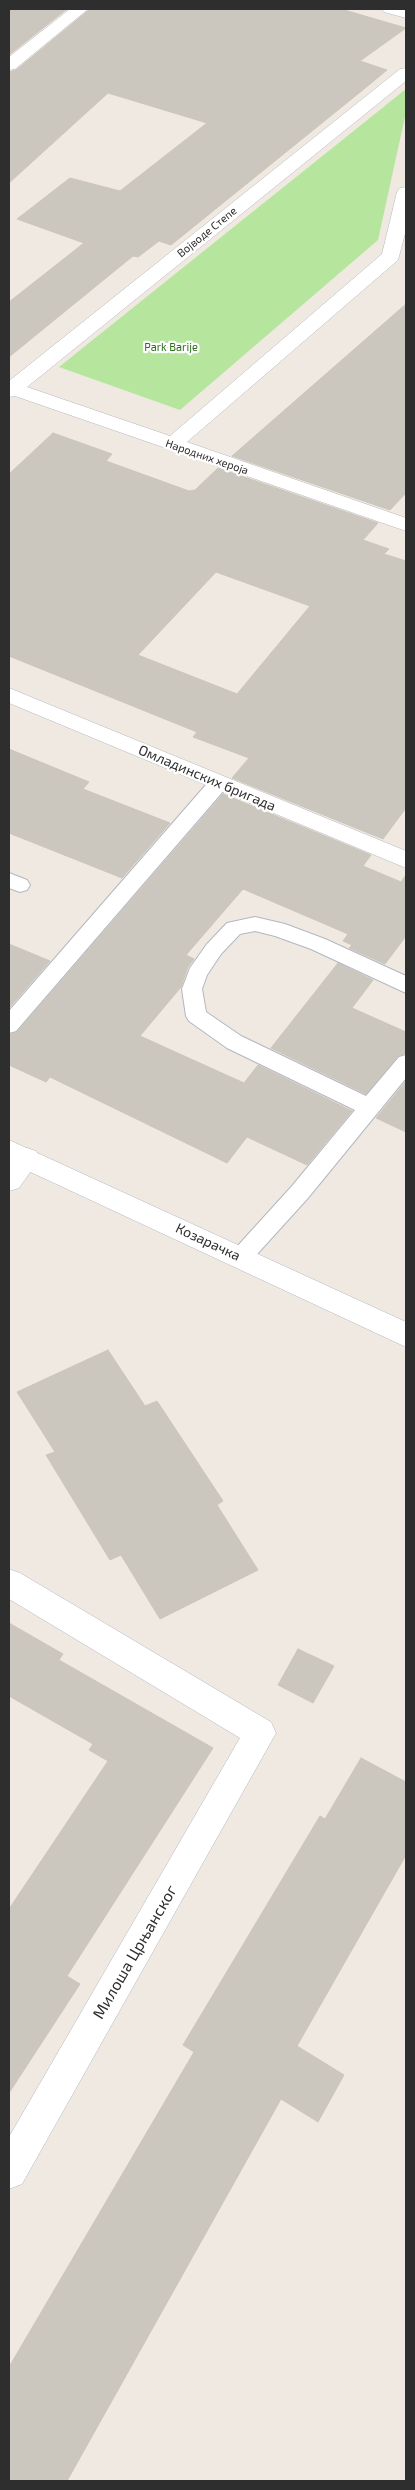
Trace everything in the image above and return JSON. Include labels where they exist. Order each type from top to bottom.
[{"type":"street","points":[[9,65],[80,9]]},
{"type":"street","points":[[390,9],[406,13]]},
{"type":"street","name":"Војводе Степе","points":[[10,388],[406,73]]},
{"type":"street","points":[[172,445],[399,259],[406,192]]},
{"type":"street","name":"Народних хероја","points":[[10,388],[406,525]]},
{"type":"street","name":"Омладинских бригада","points":[[9,695],[218,784],[406,860]]},
{"type":"street","points":[[9,1180],[18,1154]]},
{"type":"street","name":"Козарачка","points":[[18,1154],[406,1335]]},
{"type":"street","name":"Милоша Црњанског","points":[[9,1583],[260,1733],[9,2172]]},
{"type":"lane","points":[[9,1025],[218,784]]},
{"type":"lane","points":[[372,1108],[234,1042],[196,1016],[192,989],[196,973],[214,949],[234,928],[255,924],[278,929],[318,944],[406,984]]},
{"type":"lane","points":[[241,1257],[372,1108],[406,1063]]},
{"type":"green space","name":"Park Barije","points":[[406,89],[406,112],[378,240],[180,410],[59,367]]},
{"type":"building","points":[[9,9],[67,9],[9,55]]},
{"type":"building","points":[[90,9],[341,9],[406,28],[360,61],[387,70],[171,245],[159,241],[138,257],[133,256],[9,357],[9,302],[84,243],[17,219],[70,178],[120,191],[207,123],[108,93],[9,183],[9,72],[16,70]]},
{"type":"building","points":[[406,304],[406,493],[390,510],[232,456]]},
{"type":"building","points":[[53,433],[112,454],[106,461],[189,491],[195,490],[218,468],[378,523],[363,540],[389,549],[384,554],[406,561],[406,808],[383,839],[232,778],[249,758],[193,737],[197,732],[9,656],[9,474]],"holes":[[[216,572],[310,606],[237,694],[138,655]]]},
{"type":"building","points":[[9,749],[89,782],[83,789],[170,823],[122,878],[9,833]]},
{"type":"building","points":[[223,794],[371,855],[363,866],[401,882],[406,875],[406,936],[385,964],[349,948],[352,945],[343,941],[348,934],[243,889],[186,955],[194,959],[188,967],[181,987],[140,1036],[244,1083],[258,1065],[352,1111],[307,1165],[247,1137],[227,1163],[50,1077],[46,1082],[9,1065],[9,1035],[17,1032]]},
{"type":"building","points":[[9,944],[50,961],[9,1008]]},
{"type":"building","points":[[338,963],[373,980],[352,1008],[406,1032],[406,1053],[398,1056],[366,1094],[271,1048]]},
{"type":"building","points":[[406,1081],[406,1132],[376,1118]]},
{"type":"building","points":[[108,1350],[145,1406],[157,1401],[223,1501],[217,1505],[258,1570],[160,1619],[121,1555],[110,1560],[46,1455],[55,1452],[17,1392]]},
{"type":"building","points":[[9,1623],[63,1654],[59,1660],[213,1748],[67,1976],[80,1984],[9,2093],[9,1909],[108,1761],[89,1750],[93,1744],[9,1696]]},
{"type":"building","points":[[298,1649],[334,1666],[313,1703],[278,1685]]},
{"type":"building","points":[[361,1758],[406,1782],[406,1855],[297,2046],[344,2075],[318,2122],[281,2099],[67,2481],[9,2481],[9,2367],[194,2052],[183,2045],[320,1816],[325,1819]]}]
